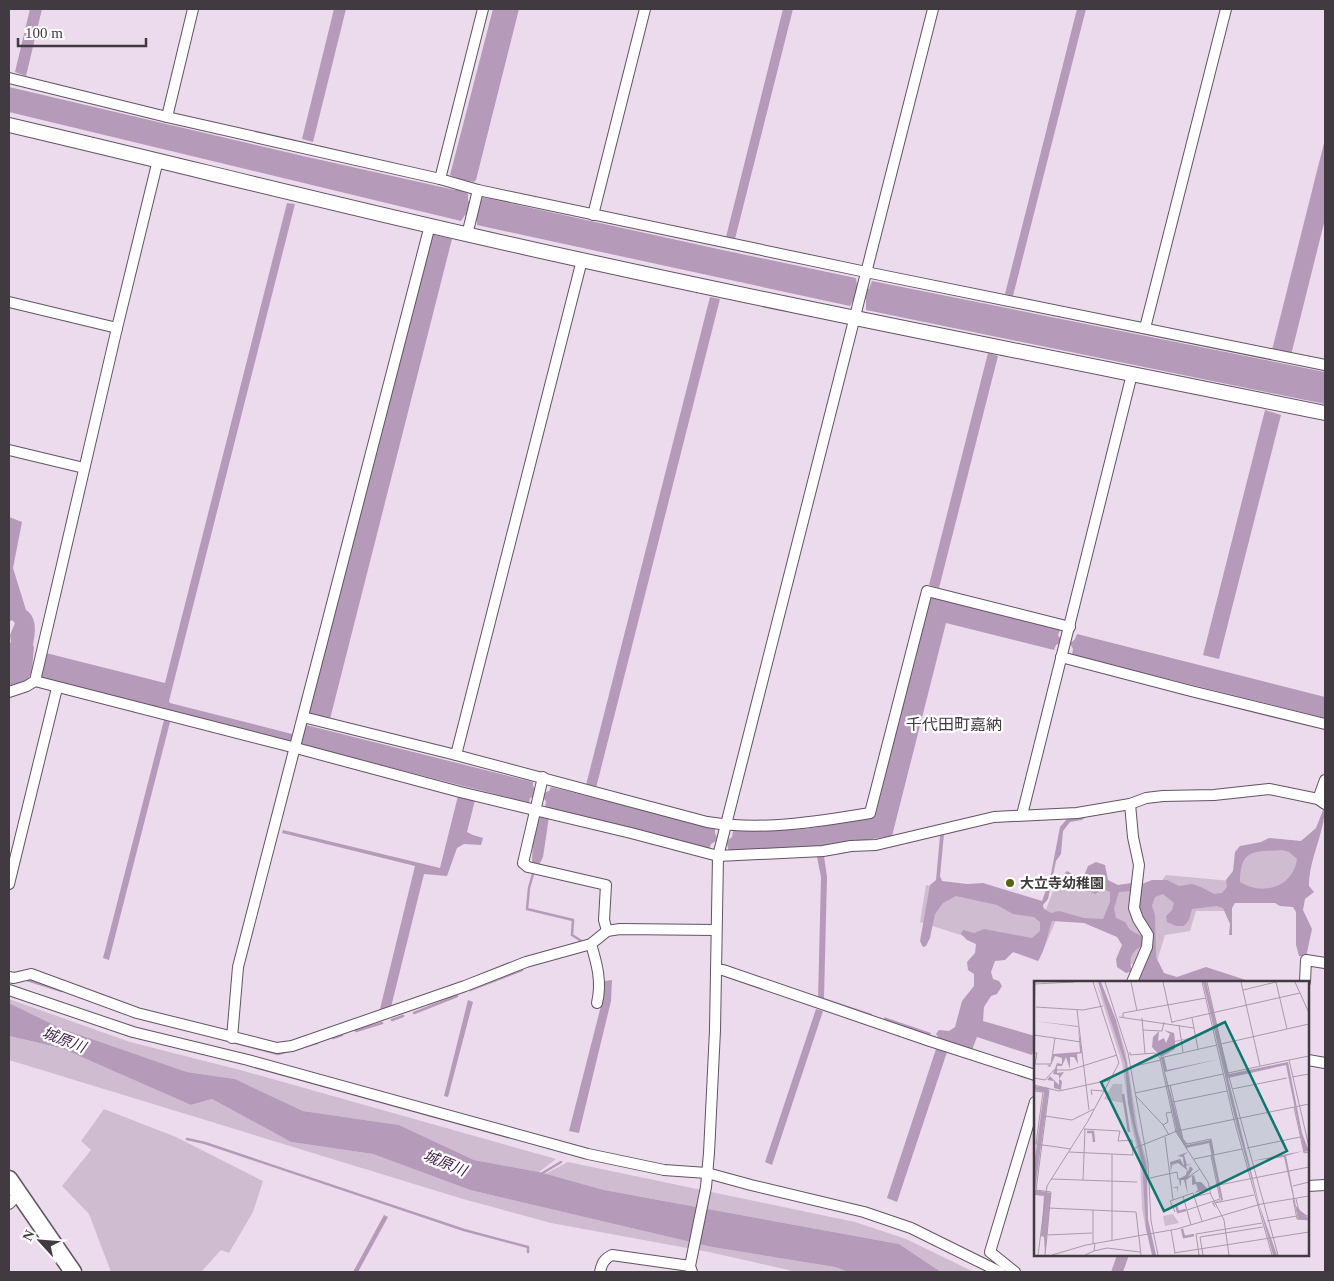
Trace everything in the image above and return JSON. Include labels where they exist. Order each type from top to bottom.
[{"type":"main road","points":[[9,1179],[14,1199],[73,1272]]},
{"type":"street","points":[[167,117],[193,9]]},
{"type":"street","points":[[440,179],[483,9]]},
{"type":"street","points":[[593,215],[645,9]]},
{"type":"street","points":[[600,1272],[606,1258],[612,1255],[691,1266],[707,1173],[714,1040],[718,856],[933,9]]},
{"type":"street","points":[[1145,328],[1226,9]]},
{"type":"street","points":[[9,78],[167,117],[440,179],[478,190],[866,272],[1325,365]]},
{"type":"street","points":[[9,125],[466,235],[855,318],[1325,413]]},
{"type":"street","points":[[36,681],[84,468],[158,160]]},
{"type":"street","points":[[466,235],[478,190]]},
{"type":"street","points":[[232,1038],[238,967],[430,225]]},
{"type":"street","points":[[456,755],[582,260]]},
{"type":"street","points":[[9,302],[117,328]]},
{"type":"street","points":[[1022,815],[1132,374]]},
{"type":"street","points":[[9,450],[84,468]]},
{"type":"street","points":[[303,716],[707,822],[725,825],[808,823],[870,814],[927,591],[1070,627]]},
{"type":"street","points":[[1061,657],[1325,724]]},
{"type":"street","points":[[9,692],[36,681],[57,688],[297,742],[460,792],[537,799],[718,856],[823,851],[851,846],[876,845],[994,817],[1077,813],[1130,804],[1146,798],[1214,795],[1269,789],[1322,802],[1325,780]]},
{"type":"street","points":[[9,884],[57,688]]},
{"type":"street","points":[[543,778],[523,863],[528,867],[606,885],[604,920],[607,931]]},
{"type":"street","points":[[1130,804],[1133,837],[1139,865],[1134,908],[1138,919],[1148,935],[1148,948],[1134,976]]},
{"type":"street","points":[[9,977],[14,978],[31,974],[137,1013],[277,1048],[292,1046],[465,986],[526,962],[591,944],[607,931],[620,929],[716,930]]},
{"type":"street","points":[[591,944],[599,969],[596,1003]]},
{"type":"street","points":[[1304,981],[1306,960],[1325,963]]},
{"type":"street","points":[[716,970],[723,970],[1034,1075]]},
{"type":"street","points":[[9,990],[134,1032],[248,1060],[588,1154],[664,1170],[707,1173],[864,1212],[911,1228],[1000,1272]]},
{"type":"street","points":[[1309,1060],[1325,1063]]},
{"type":"street","points":[[1015,1272],[990,1252],[1034,1105]]},
{"type":"street","points":[[1309,1186],[1325,1185]]},
{"type":"shaded area","points":[[1313,846],[1300,903],[1232,899],[1229,911],[1196,911],[1190,931],[1165,935],[1154,971],[1118,960],[1129,935],[1059,913],[1039,960],[920,922],[926,885],[1046,909],[1059,876],[1094,891],[1104,883],[1152,893],[1166,875],[1231,881],[1247,849]]},
{"type":"shaded area","points":[[9,999],[130,1042],[244,1071],[556,1159],[539,1172],[474,1160],[399,1125],[303,1111],[235,1079],[187,1072],[60,1028],[9,1003]]},
{"type":"shaded area","points":[[9,1036],[61,1048],[191,1105],[212,1099],[291,1142],[373,1154],[470,1190],[712,1247],[835,1267],[848,1272],[797,1272],[709,1252],[551,1223],[463,1199],[9,1060]]},
{"type":"shaded area","points":[[104,1109],[176,1137],[263,1181],[253,1212],[229,1253],[221,1250],[201,1272],[111,1272],[89,1214],[62,1186],[91,1150],[81,1141]]},
{"type":"shaded area","points":[[568,1162],[855,1222],[906,1239],[974,1272],[941,1272],[899,1244],[604,1190],[545,1174]]},
{"type":"water","points":[[30,9],[42,9],[26,76],[15,72]]},
{"type":"water","points":[[334,9],[346,9],[313,142],[302,139]]},
{"type":"water","points":[[493,9],[519,9],[476,180],[474,182],[463,180],[460,190],[468,194],[468,201],[480,205],[482,197],[856,278],[857,286],[869,289],[872,281],[1325,372],[1325,404],[866,310],[866,299],[855,297],[850,306],[477,225],[477,218],[465,215],[461,221],[9,112],[9,87],[455,190],[459,179],[450,175]]},
{"type":"water","points":[[783,9],[793,9],[735,239],[726,237]]},
{"type":"water","points":[[1077,9],[1086,9],[1013,296],[1005,294]]},
{"type":"water","points":[[1325,139],[1325,219],[1291,355],[1272,350]]},
{"type":"water","points":[[287,203],[295,204],[170,703],[292,734],[293,737],[302,739],[306,725],[533,782],[533,786],[540,792],[549,791],[551,787],[715,828],[717,838],[728,840],[732,837],[733,831],[806,829],[875,817],[930,597],[1060,630],[1058,635],[1061,640],[1072,642],[1077,634],[1325,697],[1325,718],[1072,655],[1073,649],[1071,645],[1060,643],[1056,645],[1054,650],[946,623],[892,836],[820,847],[729,852],[727,844],[716,841],[711,844],[709,850],[545,807],[546,801],[541,797],[530,798],[529,803],[303,745],[301,742],[289,742],[40,677],[46,653],[165,683]]},
{"type":"water","points":[[430,234],[452,239],[330,719],[309,713]]},
{"type":"water","points":[[710,297],[720,299],[596,788],[586,785]]},
{"type":"water","points":[[988,353],[998,356],[939,588],[929,585]]},
{"type":"water","points":[[1265,410],[1281,415],[1219,659],[1203,655]]},
{"type":"water","points":[[9,517],[22,522],[13,568],[26,610],[30,613],[34,622],[35,631],[30,677],[9,686],[9,644],[11,642],[10,635],[15,623],[12,620],[9,622]]},
{"type":"water","points":[[164,720],[170,722],[109,960],[103,958]]},
{"type":"water","points":[[458,796],[475,800],[467,832],[483,838],[481,845],[464,844],[457,848],[447,876],[424,874],[391,1007],[380,1009],[415,866],[282,833],[283,830],[440,868]]},
{"type":"water","points":[[1325,805],[1310,876],[1309,886],[1314,892],[1305,899],[1303,910],[1312,929],[1306,957],[1299,956],[1296,945],[1296,912],[1293,907],[1280,906],[1275,903],[1235,903],[1232,908],[1232,935],[1229,935],[1230,924],[1223,908],[1217,906],[1192,909],[1189,920],[1184,926],[1176,926],[1167,922],[1166,916],[1172,910],[1174,903],[1163,894],[1155,897],[1152,906],[1155,915],[1156,957],[1164,973],[1177,977],[1206,967],[1249,981],[1135,981],[1136,976],[1130,972],[1126,973],[1117,967],[1116,959],[1122,945],[1117,937],[1084,923],[1052,921],[1045,946],[1038,961],[1013,952],[1005,960],[995,961],[991,972],[993,979],[999,981],[1002,986],[997,994],[991,996],[984,1007],[983,1021],[1034,1036],[1032,1055],[977,1037],[972,1050],[940,1040],[936,1034],[939,1030],[949,1031],[955,1027],[962,1001],[974,986],[974,974],[968,970],[967,962],[975,953],[976,944],[967,940],[961,934],[963,930],[974,933],[984,929],[1032,938],[1040,931],[1040,922],[1034,917],[1013,914],[997,905],[956,896],[943,903],[935,914],[930,938],[926,946],[923,947],[920,941],[930,885],[936,880],[940,836],[944,834],[940,876],[942,881],[967,884],[983,883],[1042,901],[1050,879],[1060,827],[1068,818],[1087,816],[1082,820],[1070,822],[1063,831],[1061,854],[1056,861],[1048,899],[1043,905],[1044,909],[1051,913],[1059,911],[1084,918],[1103,919],[1110,902],[1110,892],[1104,889],[1095,894],[1066,880],[1063,875],[1067,871],[1076,876],[1084,876],[1088,866],[1096,862],[1105,865],[1108,880],[1118,885],[1131,883],[1131,891],[1119,892],[1114,908],[1116,918],[1125,922],[1130,930],[1143,937],[1143,945],[1131,957],[1131,968],[1138,972],[1149,954],[1153,942],[1151,932],[1138,910],[1139,885],[1152,880],[1167,880],[1179,886],[1192,884],[1214,894],[1222,893],[1227,887],[1226,880],[1233,871],[1235,852],[1240,846],[1261,842],[1269,838],[1301,841],[1316,828]],"holes":[[[1282,850],[1289,852],[1297,859],[1290,877],[1275,887],[1267,889],[1258,888],[1240,882],[1243,863],[1246,857],[1251,854]]]},
{"type":"water","points":[[538,815],[549,817],[543,857],[539,865],[532,862],[533,836]]},
{"type":"water","points":[[824,856],[827,877],[824,998],[872,1014],[871,1017],[818,999],[821,877],[817,857]]},
{"type":"water","points":[[612,980],[611,1001],[579,1133],[569,1131],[603,998],[604,981]]},
{"type":"water","points":[[468,1000],[473,1002],[448,1097],[444,1096]]},
{"type":"water","name":"城原川","points":[[9,1003],[60,1028],[187,1072],[235,1079],[303,1111],[399,1125],[474,1160],[539,1172],[604,1190],[899,1244],[941,1272],[848,1272],[835,1267],[712,1247],[470,1190],[373,1154],[291,1142],[212,1099],[191,1105],[61,1048],[9,1036]]},
{"type":"water","points":[[816,1009],[823,1011],[772,1165],[765,1162]]},
{"type":"water","points":[[884,1017],[931,1033],[929,1036],[885,1021]]},
{"type":"water","points":[[936,1049],[947,1052],[897,1202],[887,1198]]},
{"type":"water","points":[[384,1215],[388,1217],[358,1272],[353,1272]]},
{"type":"water","points":[[1117,1256],[1129,1256],[1123,1272],[1111,1272]]},
{"type":"waterway","points":[[533,874],[529,888],[527,909],[573,920],[572,935],[583,942]]},
{"type":"waterway","points":[[470,990],[522,970]]},
{"type":"waterway","points":[[27,980],[62,991]]},
{"type":"waterway","points":[[414,1013],[457,996]]},
{"type":"waterway","points":[[392,1020],[403,1016]]},
{"type":"waterway","points":[[356,1031],[382,1023]]},
{"type":"waterway","points":[[333,1038],[342,1035]]},
{"type":"waterway","points":[[218,1038],[278,1054],[317,1043]]},
{"type":"waterway","points":[[187,1139],[205,1143],[464,1230],[528,1247],[528,1252]]},
{"type":"waterway","points":[[541,1174],[561,1162]]},
{"type":"place","name":"大立寺幼稚園","points":[[1010,883]]},
{"type":"district","name":"千代田町嘉納","points":[[954,724]]}]
